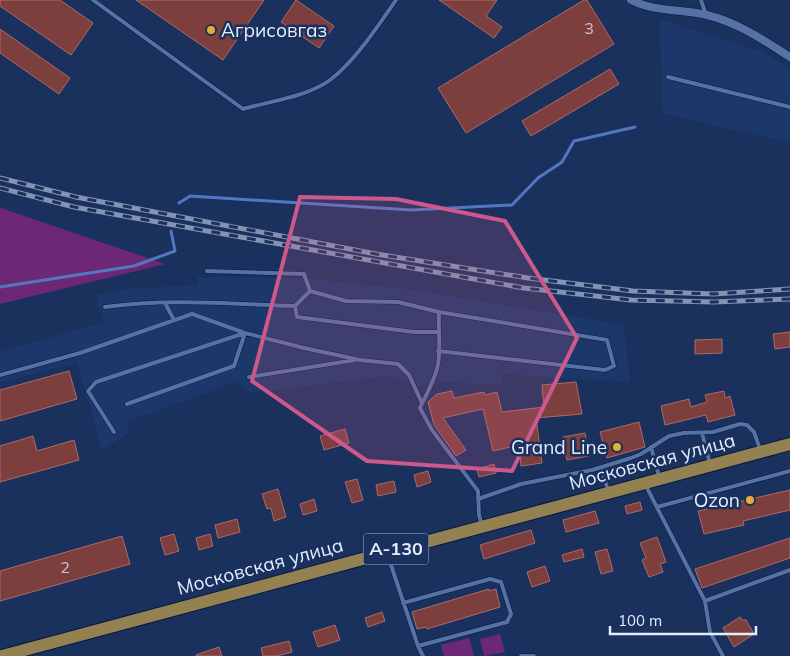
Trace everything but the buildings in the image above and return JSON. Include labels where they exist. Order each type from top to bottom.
[{"type":"main road","name":"Московская улица","points":[[2,656],[482,525],[790,444]]},
{"type":"street","points":[[631,0],[668,10],[706,15],[738,24],[790,57]]},
{"type":"lane","points":[[94,0],[243,109],[307,91],[330,80],[371,37],[396,0]]},
{"type":"lane","points":[[701,0],[706,15]]},
{"type":"lane","points":[[668,77],[790,107]]},
{"type":"lane","points":[[207,272],[304,274],[310,291]]},
{"type":"lane","points":[[105,307],[165,303],[295,306],[310,291]]},
{"type":"lane","points":[[310,291],[346,300],[398,302],[439,312],[607,340],[614,366],[605,370],[438,351]]},
{"type":"lane","points":[[165,303],[174,320]]},
{"type":"lane","points":[[192,314],[196,303]]},
{"type":"lane","points":[[295,306],[297,317],[414,332],[437,332]]},
{"type":"lane","points":[[439,312],[437,332],[438,364],[420,408],[424,418],[478,491],[478,515],[482,525]]},
{"type":"lane","points":[[0,375],[80,353],[192,314],[245,333],[360,360],[398,364],[409,375],[422,403]]},
{"type":"lane","points":[[127,404],[234,366],[245,333]]},
{"type":"lane","points":[[114,432],[88,392],[96,382],[245,333]]},
{"type":"lane","points":[[249,377],[360,360]]},
{"type":"lane","points":[[478,499],[521,484],[601,468],[641,454],[669,436],[684,433],[702,432],[740,424],[747,425],[754,432],[760,452]]},
{"type":"lane","points":[[702,432],[710,465]]},
{"type":"lane","points":[[651,447],[660,478]]},
{"type":"lane","points":[[601,468],[609,492]]},
{"type":"lane","points":[[657,507],[790,471]]},
{"type":"lane","points":[[644,482],[705,601],[710,632],[723,656]]},
{"type":"lane","points":[[387,551],[403,603],[423,656]]},
{"type":"lane","points":[[705,601],[790,570]]},
{"type":"lane","points":[[403,603],[490,578],[501,582],[511,614],[507,622],[418,646]]},
{"type":"lane","points":[[521,656],[534,656]]},
{"type":"highlighted area","points":[[300,197],[396,199],[505,221],[577,338],[512,471],[367,461],[252,381]]},
{"type":"shaded area","points":[[660,19],[764,53],[790,68],[790,143],[662,113]]},
{"type":"shaded area","points":[[1,208],[165,264],[0,304]]},
{"type":"shaded area","points":[[197,277],[304,278],[415,290],[624,325],[630,382],[501,374],[501,385],[445,382],[420,387],[389,376],[252,393],[236,382],[126,422],[130,433],[102,449],[77,363],[0,383],[0,352],[104,322],[96,295],[126,289],[198,285]]},
{"type":"shaded area","points":[[500,634],[505,652],[484,656],[480,639]]},
{"type":"shaded area","points":[[469,638],[474,656],[444,656],[441,645]]},
{"type":"waterway","points":[[179,203],[190,196],[411,210],[512,205],[538,178],[562,162],[574,141],[635,127]]},
{"type":"waterway","points":[[0,287],[134,266],[175,251],[171,231]]},
{"type":"railway","points":[[0,178],[76,197],[376,254],[528,278],[633,291],[713,294],[790,289]]},
{"type":"railway","points":[[0,188],[74,207],[524,288],[631,300],[714,302],[790,299]]},
{"type":"place","name":"Агрисовгаз","points":[[211,30]]},
{"type":"place","name":"Grand Line","points":[[617,447]]},
{"type":"place","name":"Ozon","points":[[750,500]]}]
